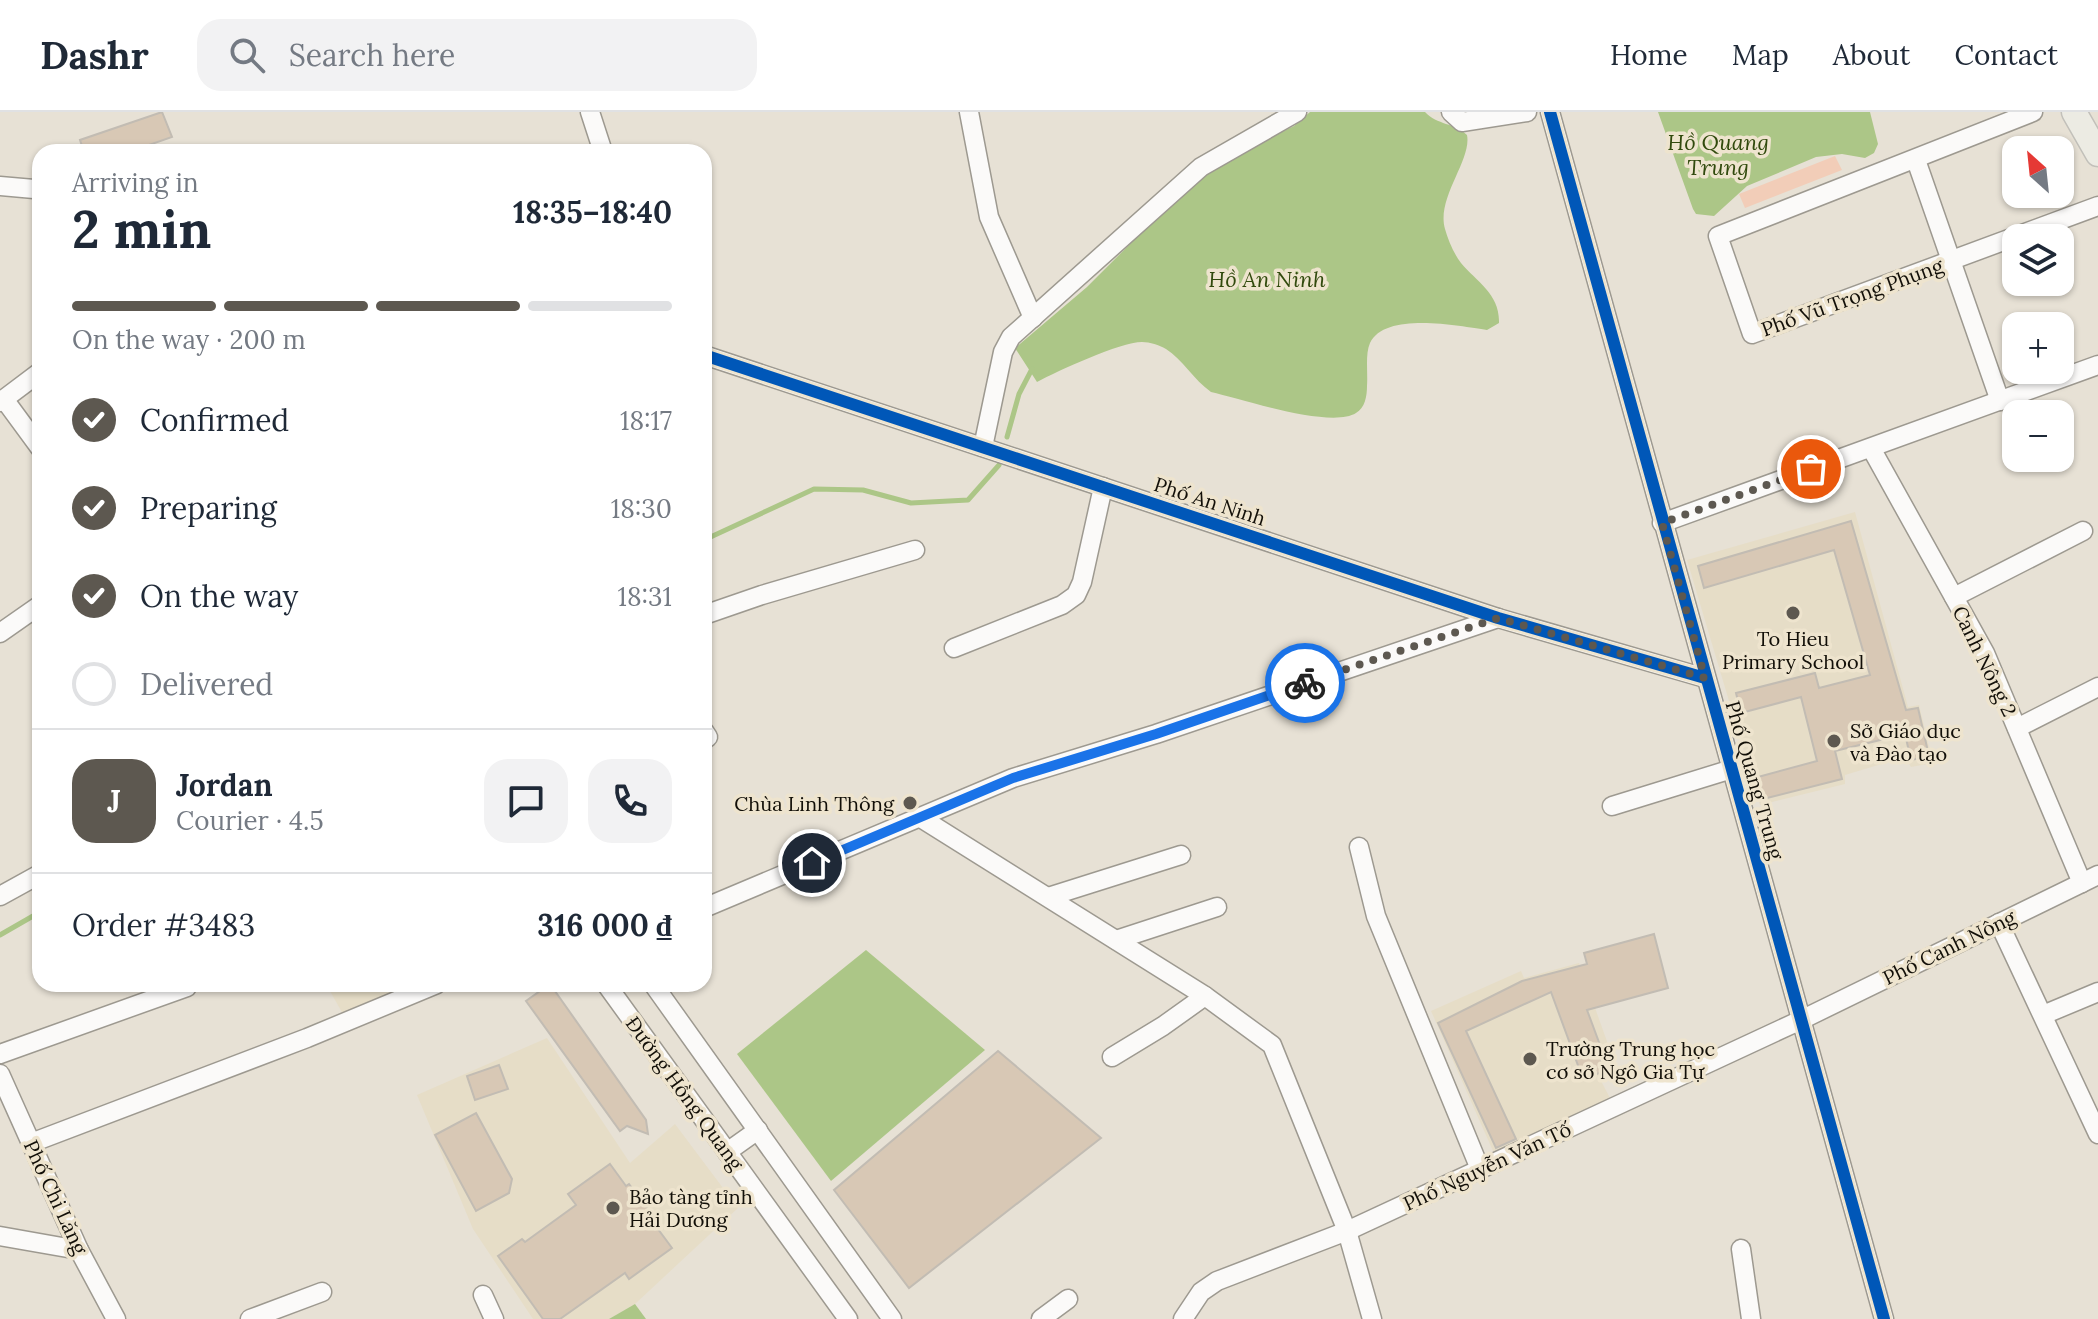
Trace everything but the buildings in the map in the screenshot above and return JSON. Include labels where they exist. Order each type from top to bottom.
[{"type":"main road","points":[[2074,112],[2098,154]]},
{"type":"street","points":[[590,112],[600,144]]},
{"type":"street","points":[[969,112],[989,217],[1033,318]]},
{"type":"street","points":[[983,447],[1003,352],[1011,337],[1201,167],[1297,112]]},
{"type":"street","points":[[1451,112],[1462,122],[1527,112]]},
{"type":"street","name":"Phố Quang Trung","points":[[1550,112],[1884,1319]]},
{"type":"street","name":"Phố Vũ Trọng Phụng","points":[[2033,112],[1997,118],[1916,160],[1718,236],[1752,334],[2098,206]]},
{"type":"street","points":[[1916,160],[2000,401]]},
{"type":"street","points":[[0,186],[32,190]]},
{"type":"street","name":"Phố An Ninh","points":[[712,358],[1498,618],[1705,678]]},
{"type":"street","points":[[1662,523],[2098,365]]},
{"type":"street","points":[[32,378],[2,401],[32,438]]},
{"type":"street","name":"Canh Nông 2","points":[[1871,448],[1985,653],[2017,728],[2090,879]]},
{"type":"street","points":[[954,648],[1062,605],[1076,595],[1082,582],[1103,487]]},
{"type":"street","points":[[1954,597],[2083,531]]},
{"type":"street","points":[[712,612],[915,550]]},
{"type":"street","points":[[0,633],[32,611]]},
{"type":"street","points":[[712,905],[1013,778],[1156,734],[1498,618]]},
{"type":"street","points":[[2017,728],[2098,687]]},
{"type":"street","points":[[1612,806],[1732,769]]},
{"type":"street","points":[[921,818],[1205,996],[1272,1045],[1347,1231],[1372,1319]]},
{"type":"street","points":[[1359,847],[1376,916],[1480,1169]]},
{"type":"street","points":[[1048,897],[1181,855]]},
{"type":"street","points":[[0,896],[32,878]]},
{"type":"street","name":"Phố Canh Nông","points":[[1801,1020],[2090,879]]},
{"type":"street","points":[[1116,940],[1217,907]]},
{"type":"street","points":[[1999,923],[2098,1134]]},
{"type":"street","points":[[0,1054],[173,992]]},
{"type":"street","points":[[31,1143],[307,1038],[418,992]]},
{"type":"street","name":"Đường Hồng Quang","points":[[612,992],[848,1319]]},
{"type":"street","name":"Đường Hồng Quang","points":[[659,992],[892,1319]]},
{"type":"street","points":[[2043,1015],[2098,992]]},
{"type":"street","points":[[1112,1057],[1205,996]]},
{"type":"street","name":"Phố Nguyễn Văn Tố","points":[[1183,1319],[1201,1292],[1217,1281],[1347,1231],[1801,1020]]},
{"type":"street","name":"Phố Chi Lăng","points":[[0,1074],[79,1250],[116,1319]]},
{"type":"street","points":[[727,1152],[758,1130]]},
{"type":"street","points":[[0,1236],[79,1250]]},
{"type":"street","points":[[1741,1249],[1751,1319]]},
{"type":"street","points":[[250,1319],[322,1292]]},
{"type":"street","points":[[483,1295],[494,1319]]},
{"type":"street","points":[[1041,1319],[1068,1299]]},
{"type":"shaded area","points":[[1835,156],[1842,170],[1745,208],[1739,194]]},
{"type":"shaded area","name":"To Hieu Primary School","points":[[1855,512],[1908,707],[1919,705],[1933,763],[1911,767],[1905,757],[1845,775],[1845,784],[1760,805],[1687,560]]},
{"type":"shaded area","name":"Trường Trung học cơ sở Ngô Gia Tự","points":[[1579,963],[1609,1047],[1603,1049],[1610,1070],[1599,1077],[1612,1102],[1497,1160],[1431,1011],[1521,971],[1524,978]]},
{"type":"shaded area","points":[[331,992],[397,992],[343,1014]]},
{"type":"shaded area","points":[[547,1038],[630,1163],[675,1124],[738,1208],[635,1304],[609,1319],[533,1319],[473,1229],[417,1095]]},
{"type":"water","name":"Hồ An Ninh","points":[[1310,112],[1425,112],[1467,135],[1464,156],[1445,205],[1445,229],[1458,259],[1492,296],[1499,323],[1487,330],[1442,324],[1406,324],[1378,333],[1368,347],[1366,398],[1359,411],[1344,417],[1307,415],[1211,392],[1172,353],[1145,342],[1105,352],[1037,382],[1015,348],[1087,287],[1187,187],[1224,160],[1294,126]]},
{"type":"water","name":"Hồ Quang Trung","points":[[1658,112],[1870,112],[1878,144],[1874,153],[1865,158],[1842,154],[1816,157],[1747,186],[1714,216],[1696,214]]},
{"type":"water","points":[[866,950],[985,1050],[831,1181],[737,1054]]},
{"type":"water","points":[[635,1304],[646,1319],[609,1319]]},
{"type":"waterway","points":[[1007,437],[1019,394],[1032,369]]},
{"type":"waterway","points":[[712,536],[814,489],[863,490],[911,503],[968,500],[999,465]]},
{"type":"waterway","points":[[0,935],[32,917]]},
{"type":"cycle path","points":[[1550,112],[1884,1319]]},
{"type":"cycle path","points":[[712,358],[1498,618],[1705,678]]},
{"type":"way so far","points":[[1305,683],[1498,618],[1705,678],[1662,523],[1811,469]]},
{"type":"place","name":"To Hieu Primary School","points":[[1793,613]]},
{"type":"place","name":"Sở Giáo dục và Đào tạo","points":[[1834,741]]},
{"type":"place","name":"Chùa Linh Thông","points":[[910,803]]},
{"type":"place","name":"Trường Trung học cơ sở Ngô Gia Tự","points":[[1530,1059]]},
{"type":"place","name":"Bảo tàng tỉnh Hải Dương","points":[[613,1208]]},
{"type":"route","points":[[812,863],[1013,778],[1156,734],[1305,683]]}]
